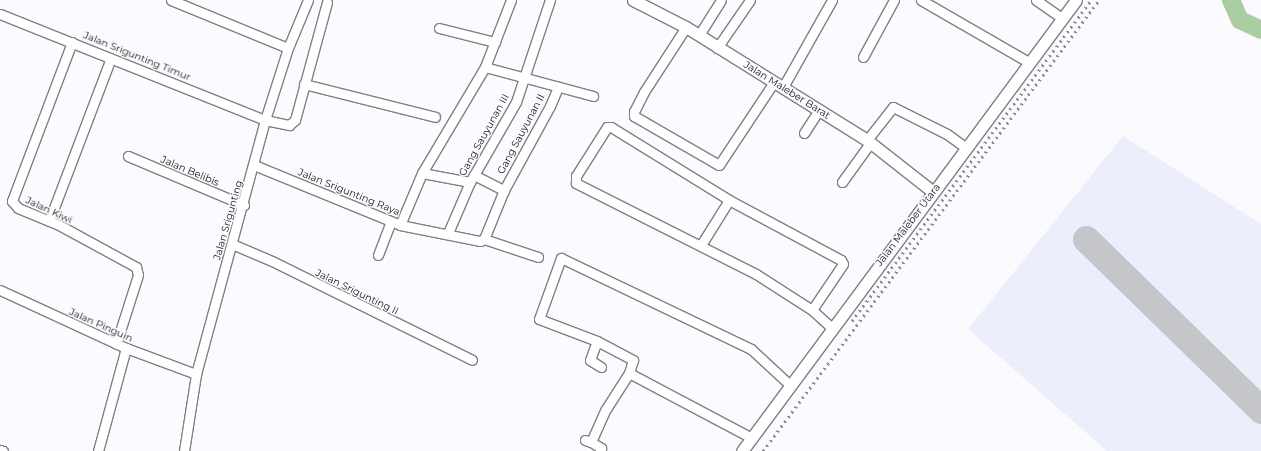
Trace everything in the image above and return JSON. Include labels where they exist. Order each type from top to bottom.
[{"type":"street","points":[[171,0],[288,48]]},
{"type":"street","name":"Jalan Srigunting","points":[[184,451],[196,374],[244,205],[265,120],[288,48],[308,0]]},
{"type":"street","points":[[400,225],[422,173],[485,67],[511,0]]},
{"type":"street","name":"Gang Sauyunan III","points":[[448,233],[472,178],[512,109],[524,79],[550,0]]},
{"type":"street","name":"Jalan Maleber Barat","points":[[633,0],[686,26],[717,48],[779,84],[869,142],[933,192]]},
{"type":"street","points":[[698,35],[721,0]]},
{"type":"street","points":[[717,48],[750,0]]},
{"type":"street","points":[[686,26],[644,92],[634,112],[634,116],[719,165],[779,84],[832,0]]},
{"type":"street","points":[[863,57],[894,0]]},
{"type":"street","points":[[921,0],[1030,63]]},
{"type":"street","points":[[1036,0],[1063,19]]},
{"type":"street","name":"Jalan Maleber Utara","points":[[742,451],[1076,0]]},
{"type":"street","points":[[327,2],[304,84],[435,117]]},
{"type":"street","name":"Jalan Srigunting Timur","points":[[0,14],[265,120],[292,125],[295,120],[304,84]]},
{"type":"street","points":[[439,28],[494,42]]},
{"type":"street","name":"Jalan Kiwi","points":[[72,42],[12,198],[18,208],[49,220],[136,267],[138,276],[116,344]]},
{"type":"street","points":[[49,220],[111,58]]},
{"type":"street","points":[[485,67],[524,79],[593,96]]},
{"type":"street","name":"Gang Sauyunan II","points":[[484,239],[504,190],[550,106],[558,87]]},
{"type":"street","points":[[842,182],[893,107],[947,134],[966,148]]},
{"type":"street","points":[[804,134],[819,110]]},
{"type":"street","points":[[812,310],[842,261],[729,200],[609,126],[576,176],[576,183],[756,274],[812,310],[832,328]]},
{"type":"street","name":"Jalan Belibis","points":[[128,156],[244,205]]},
{"type":"street","name":"Jalan Srigunting Raya","points":[[254,166],[400,225],[448,233],[480,241],[484,239],[538,257]]},
{"type":"street","name":"Gang Sauyunan II","points":[[422,173],[472,178],[504,190]]},
{"type":"street","points":[[701,245],[729,200]]},
{"type":"street","points":[[378,255],[391,221]]},
{"type":"street","name":"Jalan Srigunting II","points":[[232,244],[272,261],[472,360]]},
{"type":"street","points":[[600,451],[601,448],[588,441],[629,373],[634,360],[598,341],[539,319],[561,258],[751,349],[790,385]]},
{"type":"street","name":"Jalan Pinguin","points":[[0,290],[116,344],[196,374]]},
{"type":"street","points":[[598,341],[590,360],[601,367]]},
{"type":"street","points":[[98,451],[126,348]]},
{"type":"street","points":[[629,373],[752,438]]},
{"type":"shaded area","points":[[1123,136],[1261,224],[1261,451],[1107,451],[968,329]]},
{"type":"waterway","points":[[1231,0],[1240,20],[1261,30]]},
{"type":"taxiway","points":[[1086,239],[1261,410]]},
{"type":"railway","points":[[852,321],[1091,0]]},
{"type":"railway","points":[[763,451],[1099,0]]}]
